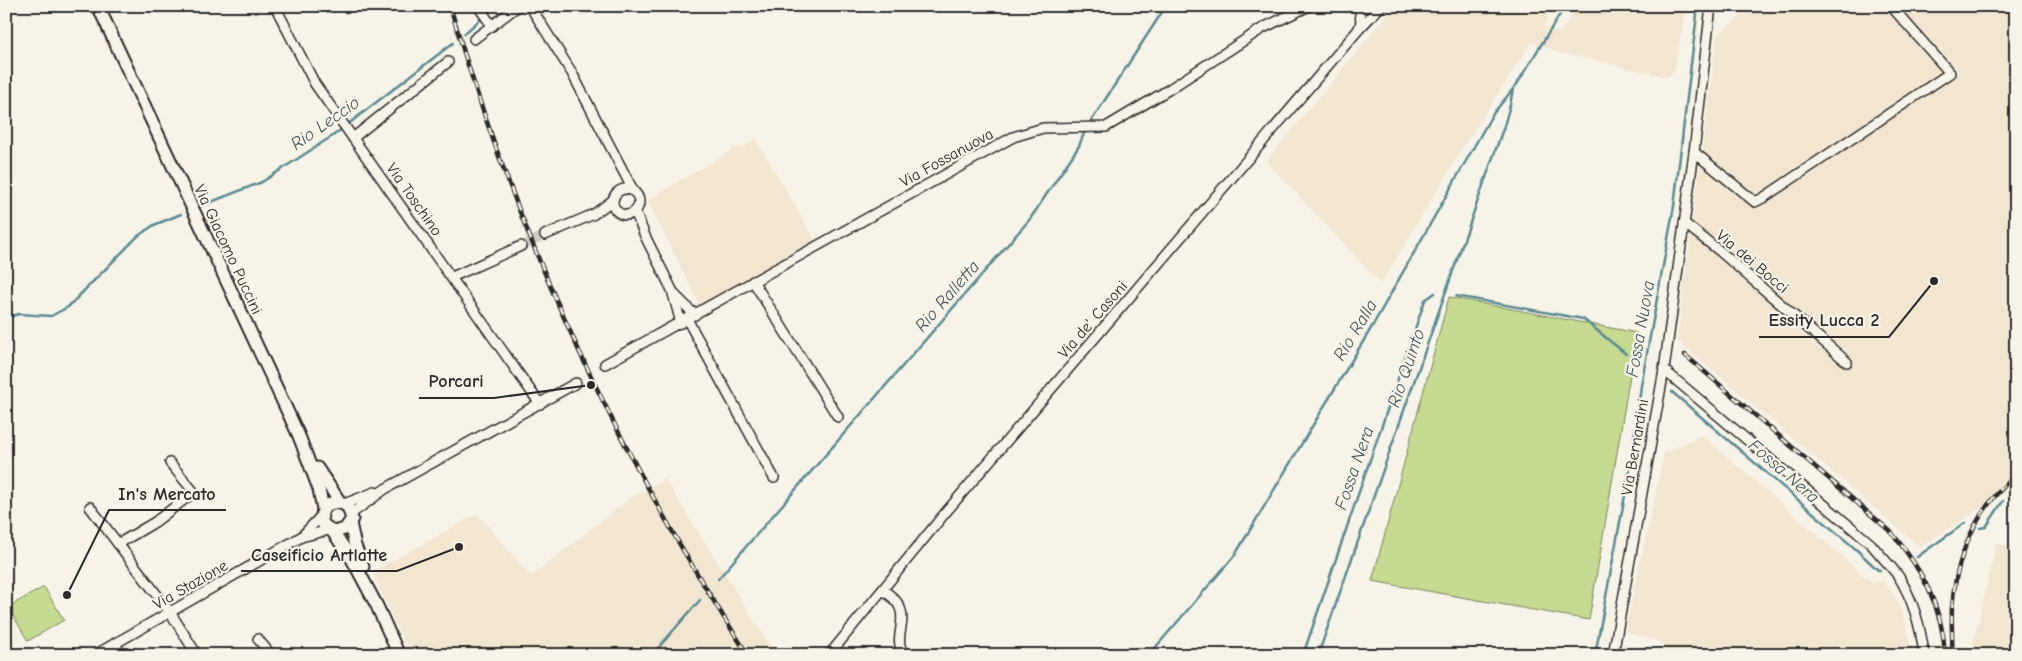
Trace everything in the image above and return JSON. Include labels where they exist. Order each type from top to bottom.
[{"type":"main road","name":"Via Giacomo Puccini","points":[[98,6],[299,436],[319,489],[322,512]]},
{"type":"main road","points":[[299,436],[327,484],[342,503],[351,519],[358,555],[377,606],[399,655]]},
{"type":"main road","points":[[342,503],[329,504],[322,512],[323,524],[348,553],[377,606]]},
{"type":"main road","points":[[331,531],[342,531],[351,519]]},
{"type":"street","name":"Via Toschino","points":[[275,6],[316,84],[540,404]]},
{"type":"street","points":[[474,39],[518,6]]},
{"type":"street","points":[[530,6],[572,72],[638,199],[638,207],[635,211],[622,214],[594,214]]},
{"type":"street","name":"Via Fossanuova","points":[[605,364],[1013,137],[1043,128],[1106,127],[1130,114],[1263,28],[1309,6]]},
{"type":"street","points":[[1358,30],[1361,22],[1359,6]]},
{"type":"street","name":"Via de' Casoni","points":[[829,655],[946,512],[1358,30],[1381,6]]},
{"type":"street","name":"Via Bernardini","points":[[1613,655],[1664,370],[1694,152],[1711,6]]},
{"type":"street","points":[[1694,152],[1755,202],[1950,73],[1891,6]]},
{"type":"street","points":[[480,9],[492,26]]},
{"type":"street","points":[[353,138],[448,62]]},
{"type":"street","points":[[619,164],[622,189]]},
{"type":"street","points":[[634,192],[630,189],[622,189],[616,193],[613,200],[614,208],[645,236]]},
{"type":"street","points":[[545,236],[594,214],[613,200]]},
{"type":"street","points":[[635,211],[673,293],[774,478]]},
{"type":"street","name":"Via dei Bocci","points":[[1684,223],[1721,252],[1847,362]]},
{"type":"street","points":[[452,277],[520,246]]},
{"type":"street","points":[[753,281],[838,417]]},
{"type":"street","points":[[673,293],[688,319]]},
{"type":"street","points":[[1664,370],[1871,544],[1899,578],[1913,607],[1922,635],[1924,655]]},
{"type":"street","points":[[342,503],[384,489],[576,383]]},
{"type":"street","points":[[118,544],[155,522],[194,492],[170,463]]},
{"type":"street","points":[[351,519],[384,489]]},
{"type":"street","points":[[90,507],[170,612],[196,655]]},
{"type":"street","points":[[301,537],[322,512]]},
{"type":"street","name":"Via Stazione","points":[[95,655],[301,537],[331,531]]},
{"type":"street","points":[[883,590],[900,607],[903,617],[899,642],[905,655]]},
{"type":"street","points":[[258,640],[271,655]]},
{"type":"street","points":[[115,643],[122,655]]},
{"type":"shaded area","points":[[1397,6],[1533,6],[1549,15],[1544,27],[1560,33],[1577,6],[1686,6],[1675,71],[1667,77],[1560,53],[1532,42],[1467,141],[1381,284],[1266,161],[1387,15]]},
{"type":"shaded area","points":[[1754,6],[2016,6],[2016,485],[1920,547],[1677,340],[1717,35]]},
{"type":"shaded area","points":[[756,139],[815,240],[700,305],[647,200],[739,146],[743,148]]},
{"type":"shaded area","points":[[1702,435],[1873,583],[1882,581],[1895,596],[1906,622],[1912,655],[1662,655],[1664,644],[1625,631],[1664,453]]},
{"type":"shaded area","points":[[665,479],[776,655],[410,655],[372,572],[477,514],[531,576],[629,499]]},
{"type":"shaded area","points":[[1996,543],[2016,549],[2016,655],[1971,655]]},
{"type":"green space","points":[[1449,297],[1637,333],[1589,620],[1372,581]]},
{"type":"green space","points":[[44,587],[64,620],[28,641],[8,607]]},
{"type":"waterway","name":"Rio Leccio","points":[[464,34],[495,6]]},
{"type":"waterway","name":"Rio Ralletta","points":[[1088,126],[1166,6]]},
{"type":"waterway","name":"Rio Ralla","points":[[1149,655],[1235,555],[1373,325],[1492,115],[1517,84],[1565,6]]},
{"type":"waterway","name":"Fossa Nuova","points":[[1595,655],[1630,469],[1641,386],[1674,206],[1698,6]]},
{"type":"waterway","name":"Rio Leccio","points":[[201,206],[262,182],[334,135],[453,43]]},
{"type":"waterway","name":"Rio Quinto","points":[[1318,655],[1504,126],[1513,89]]},
{"type":"waterway","name":"Rio Ralletta","points":[[718,579],[1030,219],[1079,146],[1085,131]]},
{"type":"waterway","name":"Rio Leccio","points":[[6,318],[19,314],[51,316],[68,307],[138,236],[154,225],[181,214]]},
{"type":"waterway","name":"Fossa Nera","points":[[1303,655],[1425,300],[1435,293]]},
{"type":"waterway","name":"Fossa Nera","points":[[1456,296],[1583,319],[1626,354]]},
{"type":"waterway","name":"Fossa Nera","points":[[1672,392],[1880,570]]},
{"type":"waterway","name":"Fossa Nera","points":[[1980,528],[1986,527],[2003,501]]},
{"type":"waterway","name":"Fossa Nera","points":[[1917,557],[1965,523]]},
{"type":"waterway","name":"Rio Ralletta","points":[[652,655],[700,600]]},
{"type":"tunnel","points":[[521,246],[545,235]]},
{"type":"railway","points":[[450,6],[506,176],[539,260],[575,342],[656,502],[700,579],[748,655]]},
{"type":"railway","points":[[1685,355],[1891,532],[1912,560],[1929,589],[1940,621],[1945,655]]},
{"type":"railway","points":[[1952,655],[1954,589],[1963,552],[1979,518],[2002,488],[2016,475]]},
{"type":"place","name":"Essity Lucca 2","points":[[1934,281]]},
{"type":"place","name":"Porcari","points":[[591,385]]},
{"type":"place","name":"Caseificio Artlatte","points":[[459,547]]},
{"type":"place","name":"In's Mercato","points":[[67,595]]}]
